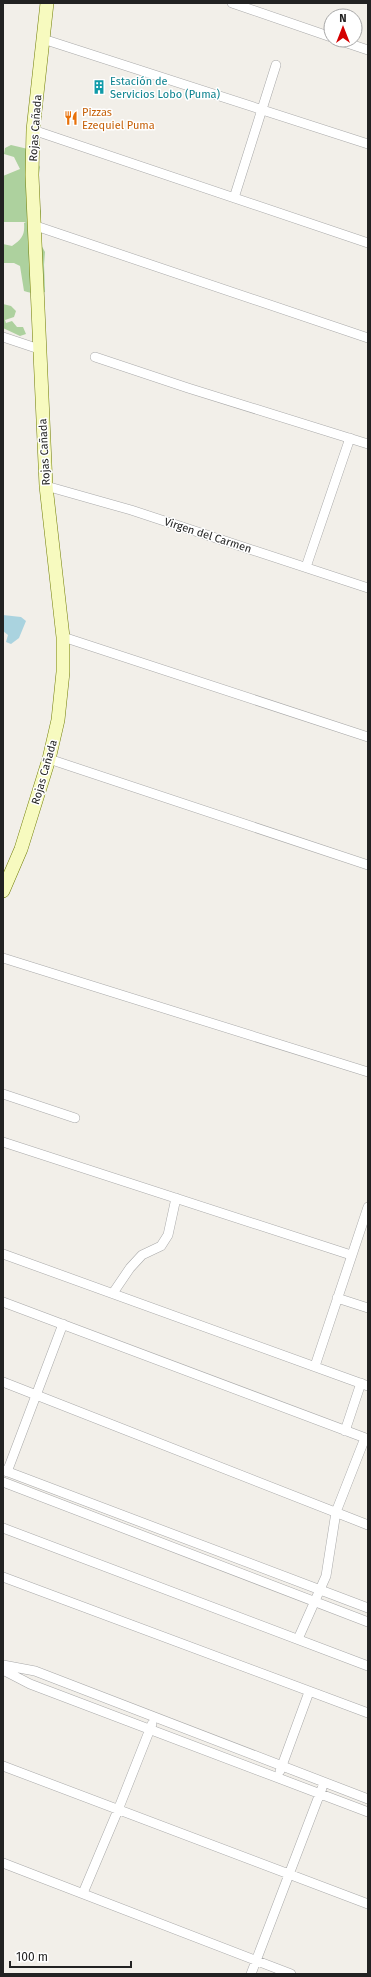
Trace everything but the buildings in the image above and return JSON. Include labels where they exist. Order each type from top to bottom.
[{"type":"main road","name":"Rojas Cañada","points":[[3,891],[21,849],[49,760],[62,694],[63,637],[46,486],[33,225],[33,130],[48,3]]},
{"type":"street","points":[[232,3],[323,34]]},
{"type":"street","points":[[43,39],[368,144]]},
{"type":"street","points":[[234,198],[276,65]]},
{"type":"street","points":[[33,130],[368,243]]},
{"type":"street","points":[[33,225],[368,338]]},
{"type":"street","points":[[3,337],[39,349]]},
{"type":"street","points":[[95,357],[188,388],[368,444]]},
{"type":"street","points":[[306,567],[350,438]]},
{"type":"street","name":"Virgen del Carmen","points":[[46,486],[131,510],[368,588]]},
{"type":"street","points":[[63,637],[368,737]]},
{"type":"street","points":[[49,760],[368,865]]},
{"type":"street","points":[[3,958],[368,1072]]},
{"type":"street","points":[[3,1094],[75,1118]]},
{"type":"street","points":[[3,1142],[352,1255]]},
{"type":"street","points":[[113,1293],[121,1280],[138,1259],[142,1255],[161,1246],[165,1240],[168,1235],[176,1198]]},
{"type":"street","points":[[315,1366],[352,1255],[366,1221],[368,1207]]},
{"type":"street","points":[[3,1254],[364,1384],[345,1430]]},
{"type":"street","points":[[337,1298],[368,1308]]},
{"type":"street","points":[[3,1302],[366,1439],[336,1512],[326,1576],[298,1639]]},
{"type":"street","points":[[63,1324],[5,1471],[368,1608]]},
{"type":"street","points":[[3,1382],[368,1525]]},
{"type":"street","points":[[3,1482],[368,1622]]},
{"type":"street","points":[[3,1528],[368,1666]]},
{"type":"street","points":[[3,1577],[368,1714]]},
{"type":"street","points":[[3,1665],[35,1671],[368,1799]]},
{"type":"street","points":[[3,1670],[30,1684],[368,1812]]},
{"type":"street","points":[[277,1777],[309,1692]]},
{"type":"street","points":[[83,1893],[118,1810],[154,1717]]},
{"type":"street","points":[[3,1766],[368,1904]]},
{"type":"street","points":[[251,1974],[324,1783]]},
{"type":"street","points":[[3,1863],[290,1974]]},
{"type":"green space","points":[[11,145],[28,149],[33,154],[40,167],[38,179],[38,205],[41,211],[41,218],[34,232],[45,252],[45,292],[42,293],[24,291],[20,266],[14,263],[3,263],[3,244],[12,246],[18,241],[23,234],[24,223],[26,222],[3,222],[3,176],[20,169],[14,157],[4,154],[5,148]]},
{"type":"green space","points":[[3,304],[11,306],[16,311],[14,317],[5,320],[6,323],[12,321],[17,327],[23,327],[26,334],[20,336],[3,328]]},
{"type":"water","points":[[3,615],[21,617],[26,621],[19,638],[11,644],[6,642],[8,635],[3,631]]},
{"type":"place","name":"Estación de Servicios Lobo (Puma)","points":[[99,87]]},
{"type":"place","name":"Pizzas Ezequiel Puma","points":[[71,118]]}]
